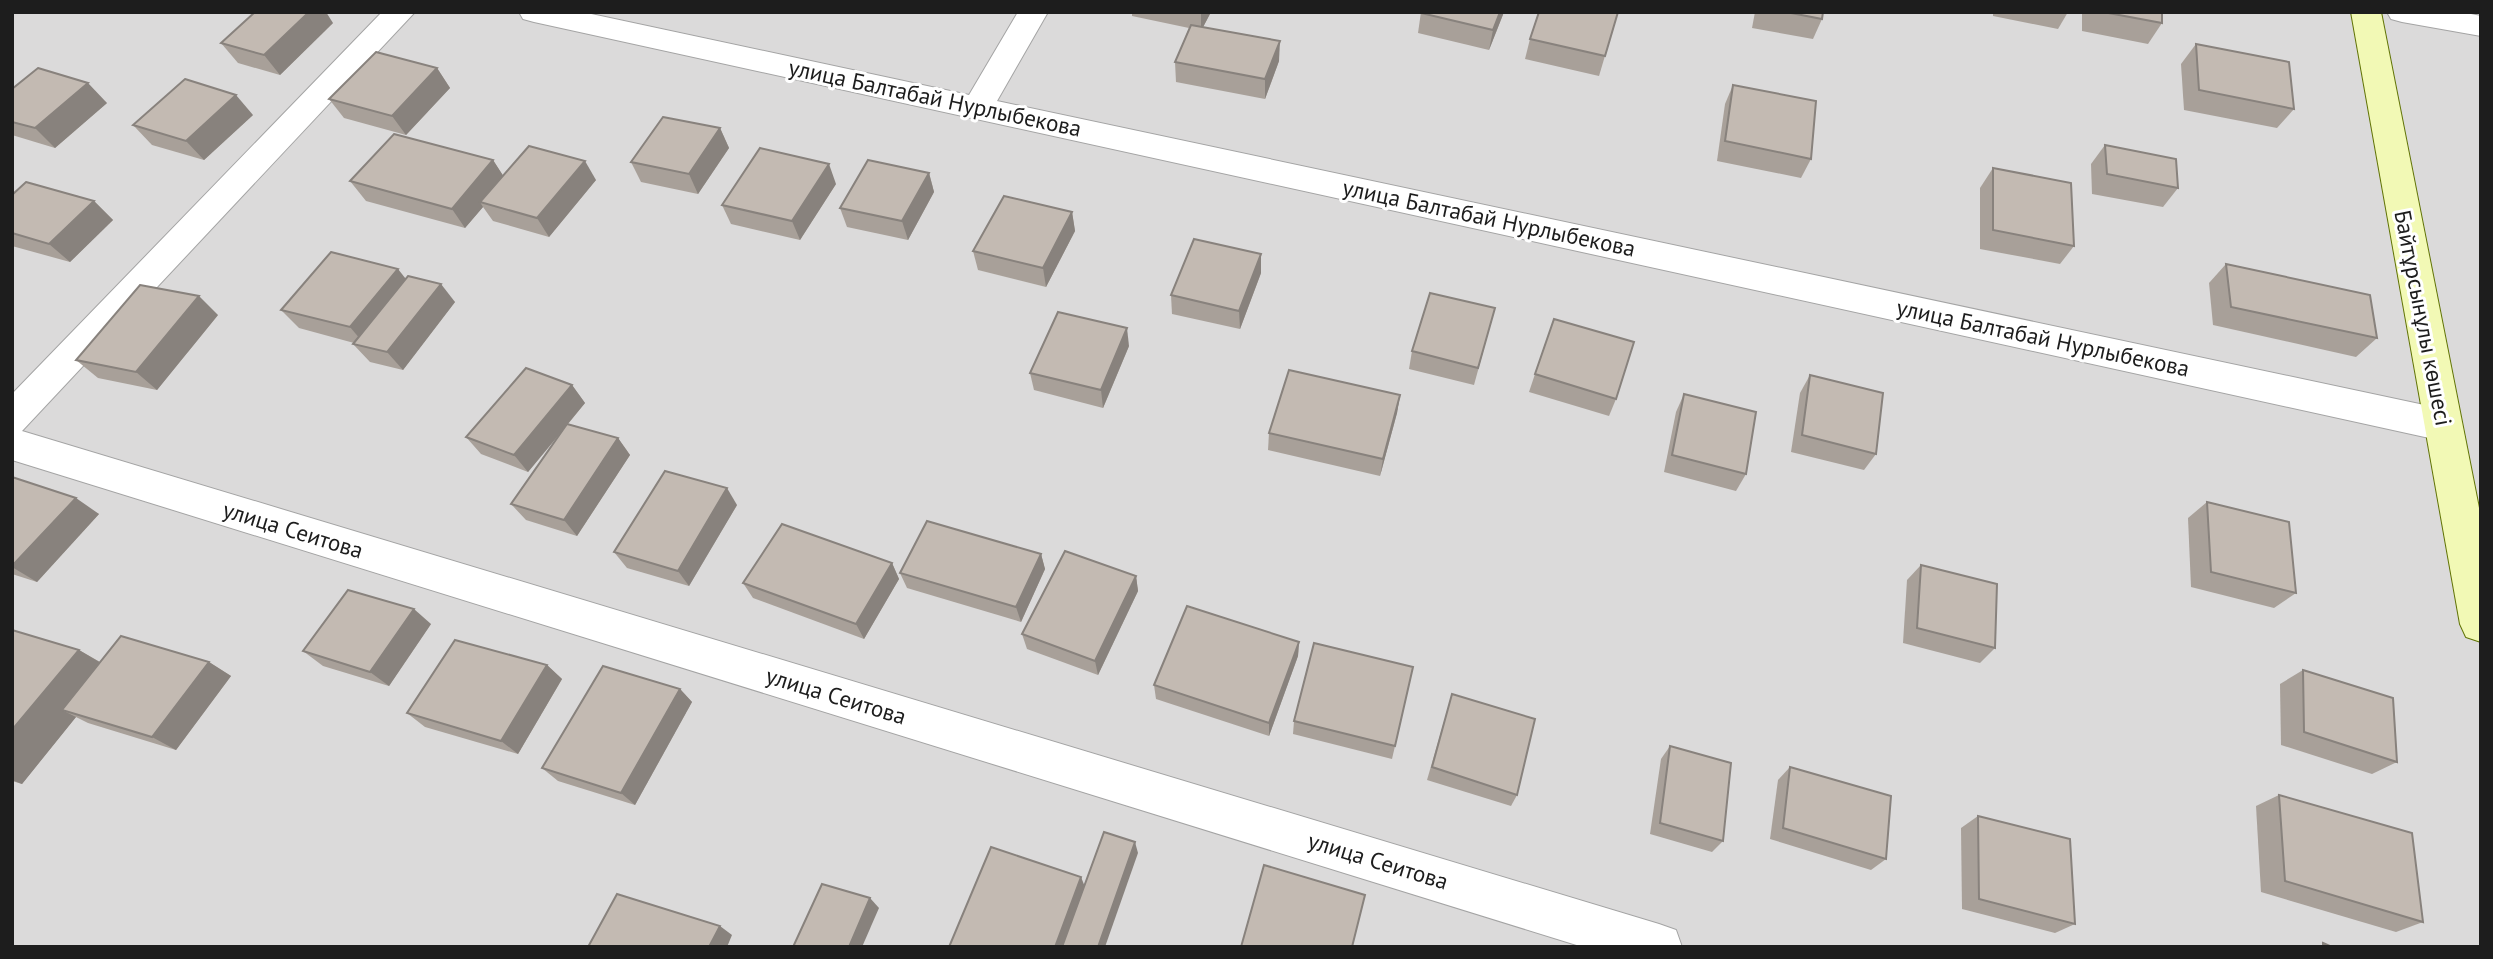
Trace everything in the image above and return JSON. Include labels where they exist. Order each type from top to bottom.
[{"type":"main road","name":"Байтұрсынұлы көшесі","points":[[2366,12],[2443,425],[2468,490],[2481,624]]},
{"type":"street","points":[[12,419],[400,12]]},
{"type":"street","name":"улица Балтабай Нурлыбекова","points":[[534,12],[2443,425]]},
{"type":"street","points":[[978,107],[1033,12]]},
{"type":"street","points":[[2402,12],[2481,26]]},
{"type":"street","name":"улица Сеитова","points":[[12,444],[1659,947]]},
{"type":"shaded area","points":[[12,12],[2481,12],[2481,947],[12,947]]},
{"type":"building","points":[[255,12],[309,12],[264,55],[221,43]]},
{"type":"building","points":[[1421,12],[1500,12],[1493,30]]},
{"type":"building","points":[[1539,12],[1618,12],[1605,56],[1530,39]]},
{"type":"building","points":[[1786,12],[1823,12],[1822,19]]},
{"type":"building","points":[[2103,12],[2162,12],[2162,23]]},
{"type":"building","points":[[1191,25],[1280,41],[1265,79],[1175,62]]},
{"type":"building","points":[[2196,44],[2289,62],[2294,109],[2199,90]]},
{"type":"building","points":[[376,52],[437,68],[392,116],[329,99]]},
{"type":"building","points":[[38,68],[88,83],[35,128],[12,122],[12,89]]},
{"type":"building","points":[[185,79],[236,95],[186,141],[133,125]]},
{"type":"building","points":[[1733,85],[1816,101],[1811,159],[1725,141]]},
{"type":"building","points":[[663,117],[720,128],[689,174],[631,162]]},
{"type":"building","points":[[394,134],[493,160],[452,209],[350,181]]},
{"type":"building","points":[[2105,145],[2176,159],[2178,188],[2107,174]]},
{"type":"building","points":[[529,146],[585,161],[537,218],[480,202]]},
{"type":"building","points":[[760,148],[829,164],[792,221],[722,205]]},
{"type":"building","points":[[868,160],[929,173],[902,221],[840,208]]},
{"type":"building","points":[[1993,168],[2071,183],[2074,246],[1993,230]]},
{"type":"building","points":[[26,182],[94,201],[49,244],[12,233],[12,195]]},
{"type":"building","points":[[1004,196],[1072,212],[1043,268],[973,251]]},
{"type":"building","points":[[1194,239],[1261,254],[1239,311],[1171,295]]},
{"type":"building","points":[[331,252],[398,269],[350,327],[281,310]]},
{"type":"building","points":[[2226,264],[2370,295],[2377,338],[2231,307]]},
{"type":"building","points":[[408,276],[441,284],[387,352],[353,344]]},
{"type":"building","points":[[140,285],[199,296],[136,372],[76,360]]},
{"type":"building","points":[[1430,293],[1495,308],[1478,368],[1412,351]]},
{"type":"building","points":[[1058,312],[1127,328],[1101,390],[1030,373]]},
{"type":"building","points":[[1554,319],[1634,342],[1616,399],[1535,374]]},
{"type":"building","points":[[526,368],[572,385],[514,455],[466,437]]},
{"type":"building","points":[[1289,370],[1400,395],[1383,459],[1269,433]]},
{"type":"building","points":[[1810,375],[1883,393],[1876,454],[1802,435]]},
{"type":"building","points":[[1684,394],[1756,412],[1746,474],[1672,455]]},
{"type":"building","points":[[567,424],[618,438],[564,520],[511,504]]},
{"type":"building","points":[[665,471],[727,488],[678,571],[614,552]]},
{"type":"building","points":[[12,477],[76,498],[12,566]]},
{"type":"building","points":[[2207,502],[2289,522],[2296,593],[2211,572]]},
{"type":"building","points":[[927,521],[1041,554],[1016,607],[900,573]]},
{"type":"building","points":[[782,524],[892,563],[856,624],[743,583]]},
{"type":"building","points":[[1065,551],[1136,576],[1095,661],[1022,634]]},
{"type":"building","points":[[1921,565],[1997,584],[1995,648],[1917,628]]},
{"type":"building","points":[[348,590],[414,609],[370,672],[303,651]]},
{"type":"building","points":[[1187,606],[1299,642],[1269,723],[1154,685]]},
{"type":"building","points":[[12,630],[79,650],[12,730]]},
{"type":"building","points":[[121,636],[209,662],[152,737],[62,710]]},
{"type":"building","points":[[455,640],[547,665],[501,741],[407,713]]},
{"type":"building","points":[[1314,643],[1413,667],[1395,746],[1294,721]]},
{"type":"building","points":[[603,666],[680,689],[621,793],[542,768]]},
{"type":"building","points":[[2303,670],[2393,698],[2397,762],[2304,732]]},
{"type":"building","points":[[1452,694],[1535,719],[1517,795],[1432,767]]},
{"type":"building","points":[[1670,746],[1731,763],[1723,841],[1660,823]]},
{"type":"building","points":[[1790,767],[1891,796],[1886,859],[1783,828]]},
{"type":"building","points":[[2279,795],[2412,833],[2423,922],[2285,881]]},
{"type":"building","points":[[1978,816],[2070,839],[2075,924],[1979,899]]},
{"type":"building","points":[[1104,832],[1135,842],[1098,947],[1062,947]]},
{"type":"building","points":[[991,847],[1081,877],[1055,947],[949,947]]},
{"type":"building","points":[[1264,865],[1365,895],[1352,947],[1241,947]]},
{"type":"building","points":[[822,884],[870,898],[849,947],[793,947]]},
{"type":"building","points":[[617,894],[720,926],[709,947],[588,947]]}]
